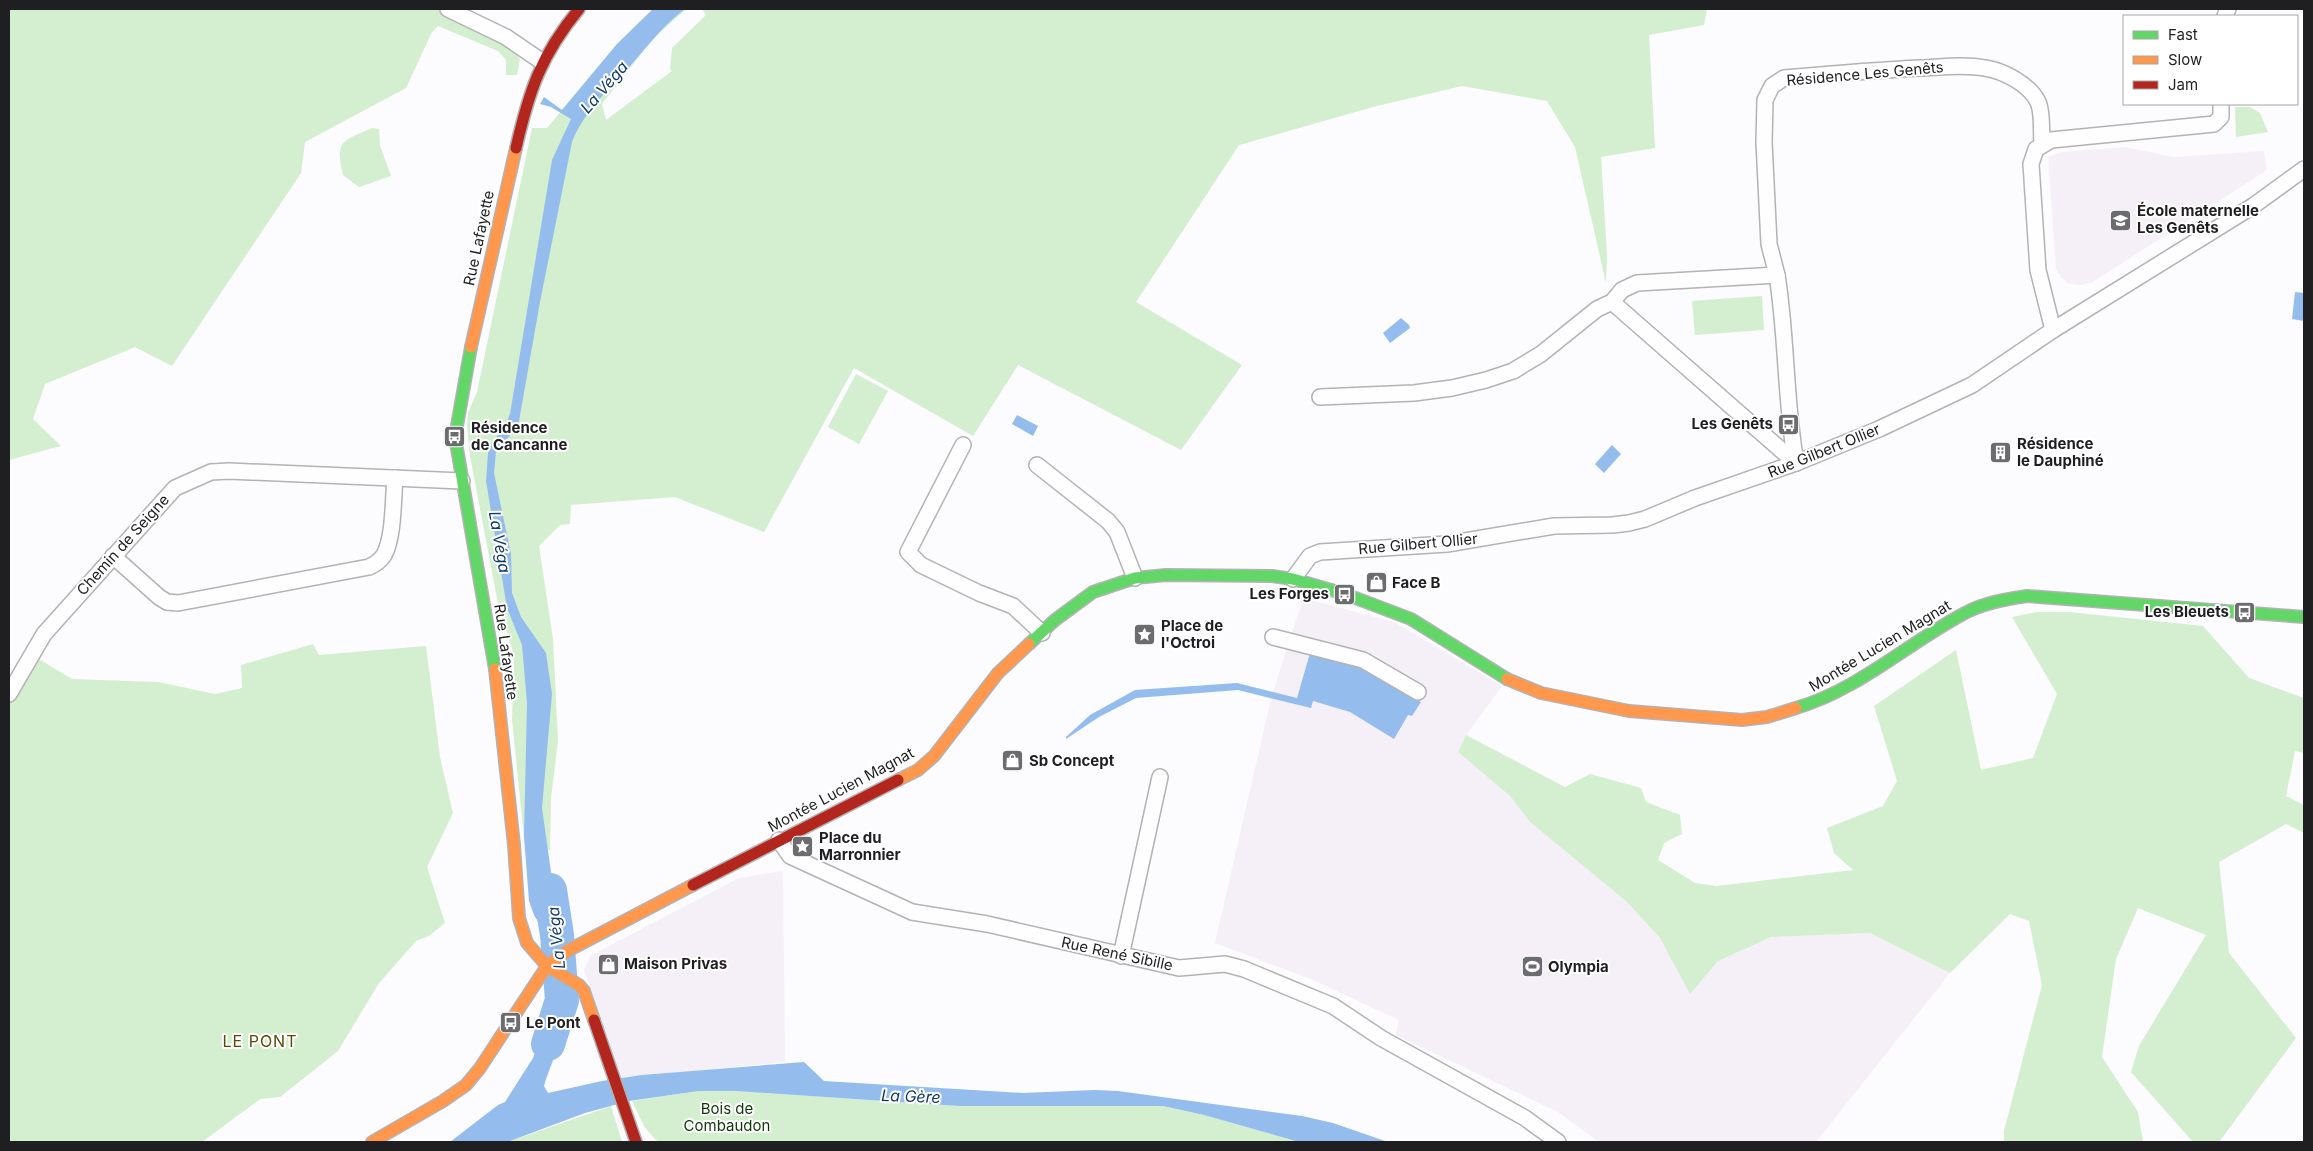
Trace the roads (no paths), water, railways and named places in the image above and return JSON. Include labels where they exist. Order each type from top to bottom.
[{"type":"main road","name":"Rue Lafayette","points":[[579,9],[559,32],[541,61],[526,103],[464,376],[455,437],[495,668],[514,845],[519,918],[527,943],[547,966],[584,990],[636,1141]]},
{"type":"main road","name":"Montée Lucien Magnat","points":[[547,966],[569,950],[779,840],[918,770],[934,756],[998,673],[1042,633],[1075,604],[1093,592],[1135,578],[1166,575],[1272,576],[1293,579],[1345,594],[1410,619],[1508,679],[1541,693],[1628,711],[1724,719],[1767,717],[1817,702],[1833,695],[1966,612],[2004,599],[2036,596],[2304,617]]},
{"type":"main road","points":[[372,1142],[443,1101],[466,1084],[480,1068],[547,966]]},
{"type":"street","points":[[448,9],[506,38],[541,61]]},
{"type":"street","name":"Résidence Les Genêts","points":[[1796,463],[1789,424],[1780,297],[1777,275],[1769,244],[1764,142],[1765,100],[1772,86],[1784,78],[1926,68],[1974,66],[1987,68],[2001,72],[2017,81],[2029,91],[2038,103],[2042,144]]},
{"type":"street","points":[[2053,330],[2038,270],[2032,156],[2042,144],[2051,140],[2214,124],[2221,117],[2221,105]]},
{"type":"street","name":"Rue Gilbert Ollier","points":[[1293,579],[1310,556],[1320,552],[1446,544],[1554,526],[1629,523],[1796,463],[1934,405],[1972,385],[2053,330],[2252,206],[2304,169]]},
{"type":"street","points":[[1320,397],[1414,393],[1486,380],[1513,371],[1534,358],[1597,309],[1612,302],[1622,290],[1637,283],[1777,275]]},
{"type":"street","points":[[1612,302],[1796,463]]},
{"type":"street","points":[[963,445],[908,552],[921,565],[979,593],[1013,606],[1042,633]]},
{"type":"street","points":[[1037,465],[1108,521],[1117,532],[1135,578]]},
{"type":"street","name":"Chemin de Seigne","points":[[9,694],[44,634],[175,488],[211,472],[229,471],[462,481]]},
{"type":"street","points":[[113,556],[159,597],[167,602],[178,603],[369,567],[378,563],[388,543],[395,478]]},
{"type":"street","points":[[1274,637],[1363,660],[1418,692]]},
{"type":"street","points":[[1121,956],[1160,776]]},
{"type":"street","name":"Rue René Sibille","points":[[779,840],[790,856],[912,912],[986,924],[1179,968],[1225,964],[1244,969],[1333,1006],[1381,1038],[1525,1118],[1558,1142]]},
{"type":"water","points":[[653,9],[685,9],[663,28],[590,110],[572,142],[540,302],[519,421],[517,427],[496,452],[494,473],[511,554],[512,593],[521,617],[546,653],[552,694],[542,808],[559,929],[557,935],[542,928],[534,915],[529,901],[524,837],[527,703],[522,645],[507,608],[486,481],[488,453],[493,441],[505,426],[510,414],[552,160],[571,119],[551,107],[540,104],[544,97],[562,110],[617,44]]},
{"type":"water","points":[[2295,292],[2304,293],[2304,321],[2292,319]]},
{"type":"water","points":[[1401,318],[1410,328],[1390,343],[1383,333]]},
{"type":"water","points":[[1017,415],[1038,426],[1033,436],[1012,424]]},
{"type":"water","points":[[1612,445],[1621,454],[1604,473],[1595,464]]},
{"type":"water","points":[[1310,653],[1369,669],[1421,702],[1412,716],[1408,715],[1394,739],[1350,712],[1313,701],[1311,708],[1238,690],[1136,698],[1099,717],[1066,739],[1090,715],[1135,690],[1237,683],[1297,698]]},
{"type":"water","name":"La Gère","points":[[559,1000],[563,1001],[568,1020],[544,1086],[548,1093],[602,1081],[642,1075],[804,1062],[824,1081],[1023,1093],[1094,1090],[1118,1091],[1302,1116],[1333,1123],[1388,1142],[1299,1142],[1204,1115],[1163,1106],[959,1106],[736,1091],[699,1091],[629,1101],[585,1113],[507,1142],[450,1142],[498,1105],[505,1102],[533,1058]]},
{"type":"waterway","name":"La Véga","points":[[548,1044],[562,1000],[557,935],[550,890]]},
{"type":"place","name":"École maternelle Les Genêts","points":[[2121,220]]},
{"type":"place","name":"Les Genêts","points":[[1789,424]]},
{"type":"place","name":"Résidence de Cancanne","points":[[455,437]]},
{"type":"place","name":"Résidence le Dauphiné","points":[[2001,453]]},
{"type":"place","name":"Face B","points":[[1376,583]]},
{"type":"place","name":"Les Forges","points":[[1345,594]]},
{"type":"place","name":"Les Bleuets","points":[[2245,612]]},
{"type":"place","name":"Place de l'Octroi","points":[[1145,635]]},
{"type":"place","name":"Sb Concept","points":[[1013,761]]},
{"type":"place","name":"Place du Marronnier","points":[[803,847]]},
{"type":"place","name":"Maison Privas","points":[[608,964]]},
{"type":"place","name":"Olympia","points":[[1532,967]]},
{"type":"place","name":"Le Pont","points":[[510,1023]]},
{"type":"district","name":"LE PONT","points":[[260,1041]]},
{"type":"park label","name":"Bois de Combaudon","points":[[727,1118]]}]
